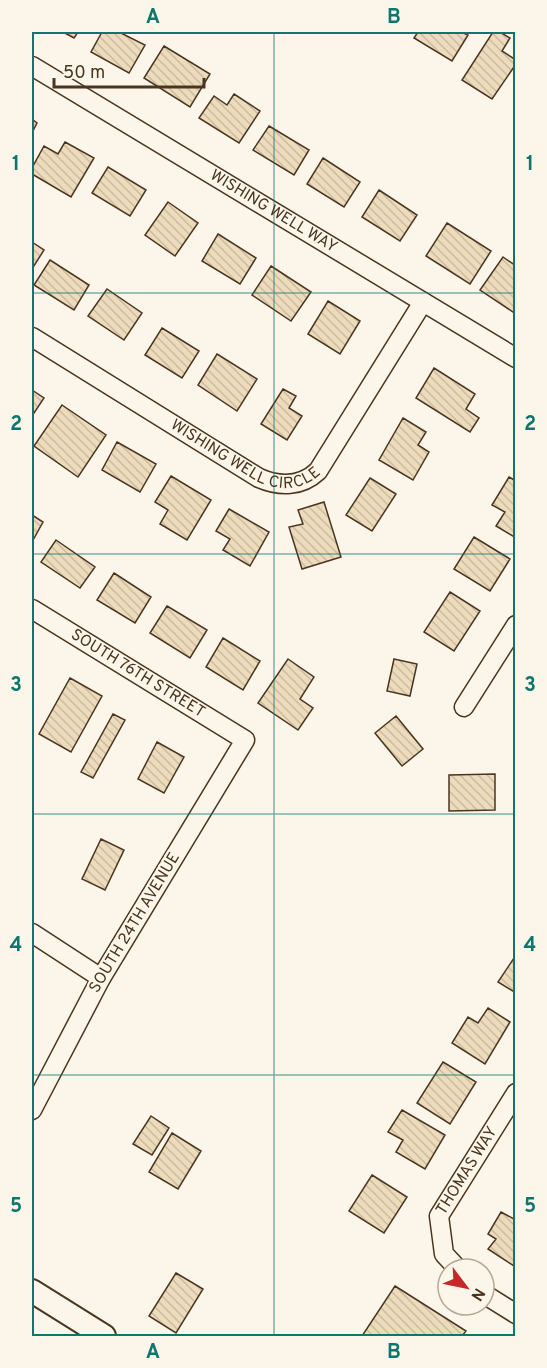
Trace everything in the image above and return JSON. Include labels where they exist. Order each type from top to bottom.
[{"type":"street","name":"WISHING WELL WAY","points":[[32,66],[516,358]]},
{"type":"street","name":"WISHING WELL CIRCLE","points":[[32,337],[259,478],[276,484],[286,484],[303,482],[318,471],[423,302]]},
{"type":"street","name":"SOUTH 76TH STREET","points":[[32,609],[245,740]]},
{"type":"street","points":[[464,707],[516,625]]},
{"type":"street","name":"SOUTH 24TH AVENUE","points":[[32,1110],[101,978],[245,740]]},
{"type":"street","points":[[32,933],[101,978]]},
{"type":"street","name":"THOMAS WAY","points":[[447,1257],[444,1254],[439,1216],[516,1093]]},
{"type":"street","points":[[32,1291],[104,1336]]},
{"type":"street","points":[[496,1302],[516,1314]]},
{"type":"building","points":[[63,32],[78,32],[74,38]]},
{"type":"building","points":[[102,32],[119,32],[145,45],[129,73],[91,52]]},
{"type":"building","points":[[418,32],[461,32],[468,35],[452,61],[414,38]]},
{"type":"building","points":[[493,32],[500,32],[510,38],[502,51],[516,60],[516,64],[492,99],[462,80]]},
{"type":"building","points":[[164,46],[210,74],[190,107],[144,78]]},
{"type":"building","points":[[234,94],[260,111],[239,143],[199,118],[214,96],[227,105]]},
{"type":"building","points":[[32,119],[37,123],[32,133]]},
{"type":"building","points":[[269,126],[309,150],[294,175],[253,150]]},
{"type":"building","points":[[65,142],[94,158],[71,197],[32,174],[32,168],[44,146],[58,154]]},
{"type":"building","points":[[323,158],[360,182],[344,207],[307,184]]},
{"type":"building","points":[[108,167],[146,190],[130,216],[92,193]]},
{"type":"building","points":[[379,190],[417,215],[400,241],[362,217]]},
{"type":"building","points":[[168,202],[198,223],[175,256],[145,235]]},
{"type":"building","points":[[447,223],[491,251],[470,284],[426,256]]},
{"type":"building","points":[[218,234],[256,258],[240,284],[202,261]]},
{"type":"building","points":[[32,242],[44,250],[32,269]]},
{"type":"building","points":[[503,257],[516,266],[516,314],[480,290]]},
{"type":"building","points":[[50,260],[89,285],[74,310],[34,285]]},
{"type":"building","points":[[271,266],[311,292],[291,321],[252,295]]},
{"type":"building","points":[[107,289],[142,313],[124,340],[88,316]]},
{"type":"building","points":[[328,301],[360,321],[340,354],[308,334]]},
{"type":"building","points":[[162,328],[199,351],[182,378],[145,355]]},
{"type":"building","points":[[217,354],[257,379],[237,411],[198,385]]},
{"type":"building","points":[[434,368],[475,394],[466,409],[479,418],[470,432],[416,398]]},
{"type":"building","points":[[283,389],[296,396],[289,408],[302,416],[287,440],[261,424]]},
{"type":"building","points":[[32,390],[44,398],[32,416]]},
{"type":"building","points":[[62,405],[106,435],[78,477],[34,446]]},
{"type":"building","points":[[403,418],[426,432],[418,445],[429,452],[413,480],[379,460]]},
{"type":"building","points":[[117,442],[156,464],[140,492],[102,470]]},
{"type":"building","points":[[171,476],[211,500],[187,540],[160,524],[168,510],[155,502]]},
{"type":"building","points":[[509,477],[516,481],[516,538],[496,526],[505,512],[492,505]]},
{"type":"building","points":[[370,478],[396,494],[372,531],[346,515]]},
{"type":"building","points":[[324,502],[341,557],[302,569],[289,527],[303,524],[298,510]]},
{"type":"building","points":[[229,509],[269,532],[250,566],[223,550],[230,539],[216,531]]},
{"type":"building","points":[[32,515],[43,522],[32,542]]},
{"type":"building","points":[[474,537],[510,559],[490,591],[454,569]]},
{"type":"building","points":[[56,540],[95,567],[80,588],[41,562]]},
{"type":"building","points":[[114,573],[151,597],[135,623],[97,600]]},
{"type":"building","points":[[450,592],[480,611],[454,651],[424,632]]},
{"type":"building","points":[[167,606],[207,630],[190,658],[150,633]]},
{"type":"building","points":[[223,638],[260,661],[243,690],[206,667]]},
{"type":"building","points":[[288,659],[314,677],[300,699],[313,708],[298,730],[258,703]]},
{"type":"building","points":[[394,659],[417,664],[410,696],[387,691]]},
{"type":"building","points":[[70,678],[102,696],[71,752],[39,734]]},
{"type":"building","points":[[113,714],[125,720],[93,778],[81,772]]},
{"type":"building","points":[[396,716],[423,749],[402,766],[375,733]]},
{"type":"building","points":[[157,742],[184,757],[164,793],[138,779]]},
{"type":"building","points":[[495,774],[495,810],[449,811],[449,775]]},
{"type":"building","points":[[101,839],[124,850],[105,890],[82,879]]},
{"type":"building","points":[[516,955],[516,993],[498,982]]},
{"type":"building","points":[[488,1008],[510,1022],[485,1064],[452,1043],[468,1017],[478,1023]]},
{"type":"building","points":[[443,1062],[476,1082],[450,1124],[417,1103]]},
{"type":"building","points":[[402,1110],[445,1135],[425,1169],[396,1152],[403,1140],[388,1132]]},
{"type":"building","points":[[151,1116],[169,1128],[152,1155],[133,1144]]},
{"type":"building","points":[[172,1133],[201,1151],[178,1189],[149,1172]]},
{"type":"building","points":[[372,1175],[407,1197],[384,1233],[349,1211]]},
{"type":"building","points":[[501,1212],[516,1220],[514,1266],[488,1249],[496,1239],[488,1234]]},
{"type":"building","points":[[176,1273],[203,1289],[176,1333],[149,1316]]},
{"type":"building","points":[[395,1286],[436,1312],[436,1317],[444,1317],[466,1331],[462,1336],[362,1336]]}]
